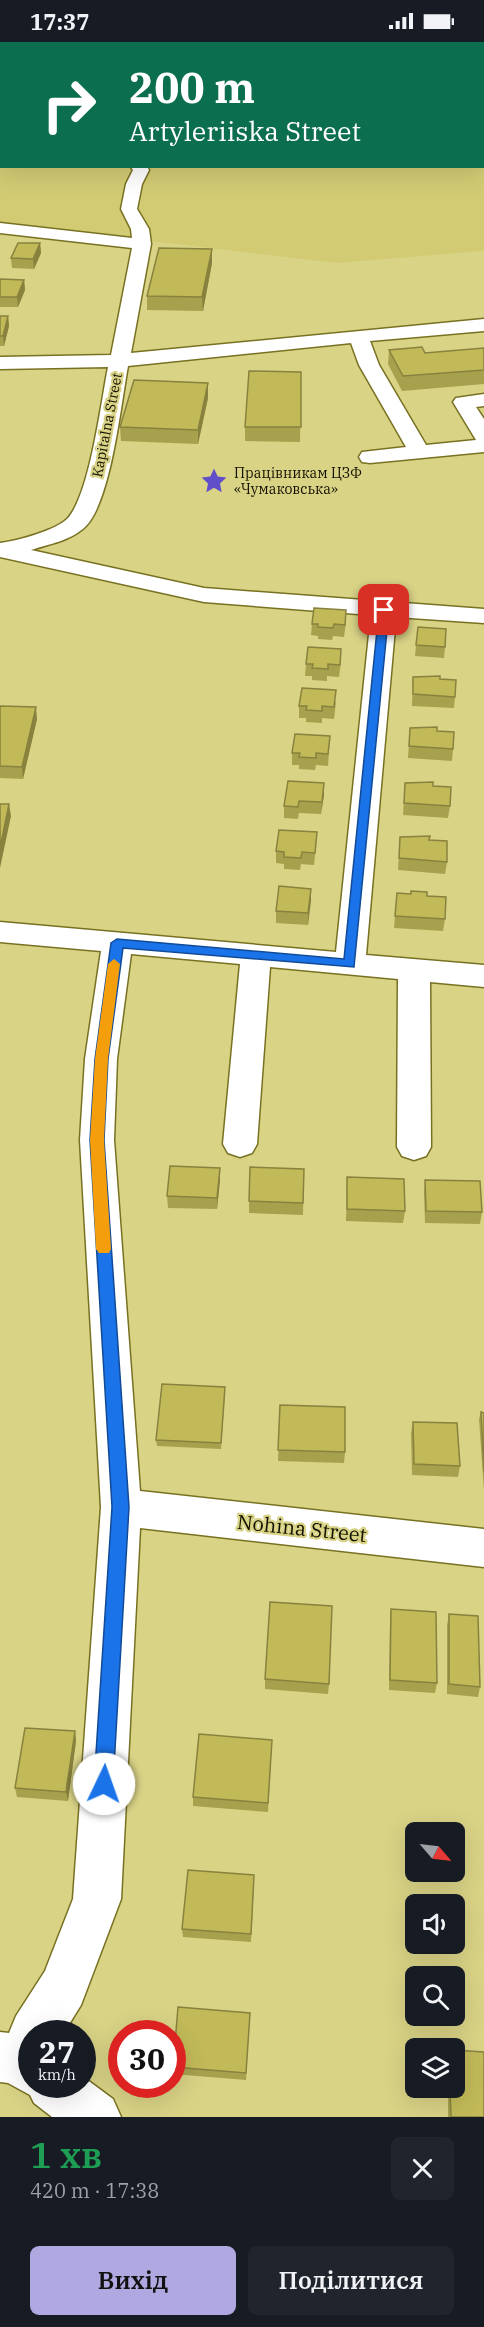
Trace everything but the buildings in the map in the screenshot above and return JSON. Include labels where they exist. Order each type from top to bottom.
[{"type":"street","points":[[0,228],[142,244],[140,229],[129,208],[134,184],[141,170],[140,168]]},
{"type":"street","name":"Kapitalna Street","points":[[0,550],[64,532],[78,521],[95,487],[142,244]]},
{"type":"street","points":[[0,363],[119,361],[161,355],[484,325]]},
{"type":"street","points":[[359,338],[369,365],[419,452]]},
{"type":"street","points":[[484,400],[463,402],[484,436]]},
{"type":"street","points":[[370,456],[484,446]]},
{"type":"street","points":[[0,550],[204,595],[484,616]]},
{"type":"street","points":[[350,964],[384,610]]},
{"type":"street","points":[[0,932],[484,976]]},
{"type":"street","points":[[46,2020],[63,1987],[97,1899],[120,1507],[97,1140],[101,1059],[117,943]]},
{"type":"street","points":[[240,1144],[256,956]]},
{"type":"street","points":[[414,970],[414,1147]]},
{"type":"street","name":"Nohina Street","points":[[120,1507],[484,1548]]},
{"type":"street","points":[[74,2098],[95,2117]]},
{"type":"shaded area","points":[[0,168],[484,168],[484,251],[336,263],[0,223]]},
{"type":"slow traffic","points":[[104,1249],[97,1140],[101,1059],[114,964]]},
{"type":"place","name":"Працівникам ЦЗФ «Чумаковська»","points":[[214,481]]},
{"type":"route","points":[[104,1784],[120,1507],[97,1140],[101,1059],[117,943],[350,964],[384,610]]}]
